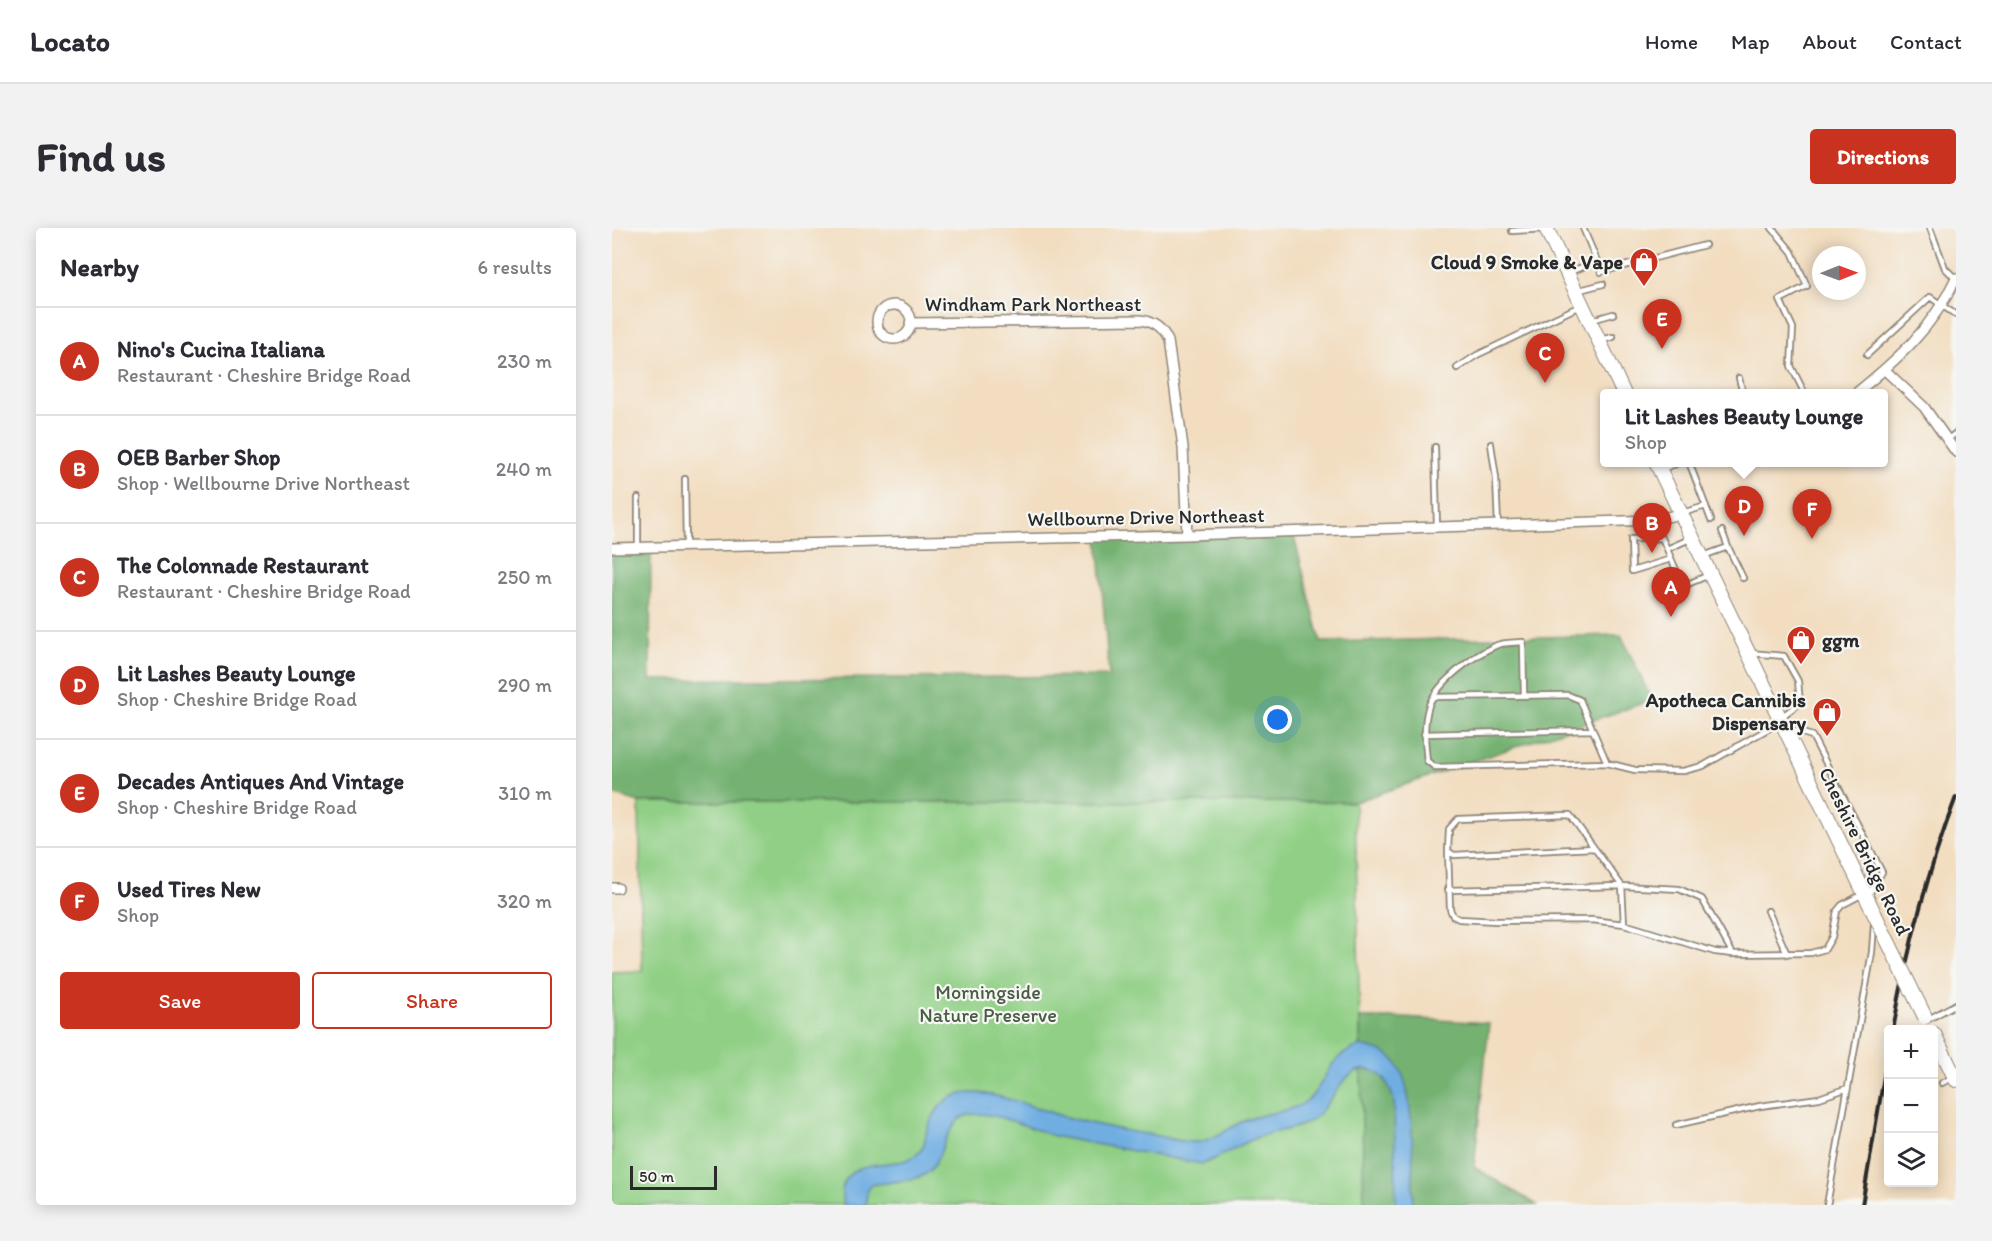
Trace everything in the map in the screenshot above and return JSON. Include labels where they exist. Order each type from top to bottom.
[{"type":"main road","points":[[1547,228],[1589,320],[1606,339],[1623,389]]},
{"type":"main road","name":"Cheshire Bridge Road","points":[[1658,467],[1746,653],[1928,1022]]},
{"type":"main road","points":[[1938,1045],[1951,1080]]},
{"type":"street","points":[[1861,389],[1915,342],[1953,292],[1956,279]]},
{"type":"street","name":"Windham Park Northeast","points":[[910,322],[1140,320],[1157,325],[1168,341],[1178,408],[1187,535]]},
{"type":"street","points":[[1885,370],[1924,407],[1956,452]]},
{"type":"street","name":"Wellbourne Drive Northeast","points":[[612,548],[1187,535],[1641,521],[1668,519],[1680,514]]},
{"type":"lane","points":[[1512,231],[1547,228]]},
{"type":"lane","points":[[1583,228],[1601,272],[1704,245]]},
{"type":"lane","points":[[1772,228],[1792,252],[1807,286],[1780,300],[1793,328],[1791,366],[1803,389]]},
{"type":"lane","points":[[1930,228],[1945,268],[1956,279]]},
{"type":"lane","points":[[1567,273],[1597,261]]},
{"type":"lane","points":[[1576,291],[1603,284]]},
{"type":"lane","points":[[1867,355],[1930,297],[1956,315]]},
{"type":"lane","points":[[1457,368],[1477,355],[1582,305]]},
{"type":"lane","points":[[1589,320],[1612,314]]},
{"type":"lane","points":[[1739,378],[1742,389]]},
{"type":"lane","points":[[1947,440],[1956,433]]},
{"type":"lane","points":[[1491,444],[1496,478],[1498,525]]},
{"type":"lane","points":[[1435,447],[1437,527]]},
{"type":"lane","points":[[1691,467],[1711,520]]},
{"type":"lane","points":[[685,479],[686,547]]},
{"type":"lane","points":[[638,498],[638,548]]},
{"type":"lane","points":[[1680,514],[1706,506]]},
{"type":"lane","points":[[1641,521],[1644,538]]},
{"type":"lane","points":[[1722,531],[1743,578]]},
{"type":"lane","points":[[1671,559],[1632,571],[1631,539],[1662,538],[1683,586],[1709,575]]},
{"type":"lane","points":[[1667,549],[1692,538]]},
{"type":"lane","points":[[1700,557],[1728,547]]},
{"type":"lane","points":[[1524,696],[1523,642],[1497,645],[1460,668],[1433,697],[1429,707],[1424,734],[1427,762],[1435,767],[1607,763],[1635,770],[1683,771],[1703,766],[1781,722],[1800,703],[1798,681],[1784,656],[1746,653]]},
{"type":"lane","points":[[1433,697],[1568,695],[1580,700],[1607,763]]},
{"type":"lane","points":[[1624,924],[1622,886],[1570,815],[1458,819],[1449,829],[1450,909],[1453,916],[1459,919],[1592,920],[1624,924],[1715,952],[1733,954],[1811,953],[1825,949],[1832,937],[1837,911],[1842,905],[1866,896],[1882,872],[1812,736],[1781,722]]},
{"type":"lane","points":[[1424,734],[1593,730]]},
{"type":"lane","points":[[1448,851],[1454,855],[1594,848]]},
{"type":"lane","points":[[1448,890],[1622,886],[1679,889],[1702,899],[1733,954]]},
{"type":"lane","points":[[1768,911],[1787,954]]},
{"type":"lane","points":[[1827,1205],[1872,952],[1875,915]]},
{"type":"lane","points":[[1928,1022],[1956,1004]]},
{"type":"lane","points":[[1676,1125],[1760,1106],[1819,1098],[1848,1088]]},
{"type":"green space","points":[[1293,533],[1321,642],[1621,635],[1652,700],[1355,802],[639,802],[612,794],[612,547],[651,546],[650,680],[1109,676],[1098,538]]},
{"type":"green space","name":"Morningside Nature Preserve","points":[[639,802],[1355,802],[1364,1205],[612,1205],[612,972],[642,971]]},
{"type":"green space","points":[[1360,1018],[1489,1023],[1474,1167],[1537,1205],[1364,1205]]},
{"type":"water","points":[[1360,1046],[1387,1054],[1394,1060],[1407,1088],[1412,1129],[1413,1205],[1396,1205],[1394,1101],[1389,1086],[1380,1074],[1370,1070],[1360,1070],[1352,1074],[1338,1088],[1320,1113],[1307,1123],[1253,1139],[1202,1164],[1058,1137],[995,1116],[970,1115],[961,1118],[954,1125],[935,1164],[924,1175],[870,1185],[867,1190],[866,1205],[844,1205],[843,1202],[842,1189],[850,1174],[868,1166],[899,1162],[917,1154],[923,1146],[927,1130],[936,1111],[956,1095],[975,1093],[997,1096],[1094,1124],[1180,1141],[1198,1142],[1245,1120],[1291,1109],[1305,1102],[1317,1089],[1335,1061]]},
{"type":"railway","points":[[1894,1025],[1919,912],[1956,797]]},
{"type":"railway","points":[[1862,1205],[1884,1076]]},
{"type":"place","name":"Cloud 9 Smoke & Vape","points":[[1644,288]]},
{"type":"place","name":"Decades Antiques And Vintage","points":[[1662,349]]},
{"type":"place","name":"The Colonnade Restaurant","points":[[1545,383]]},
{"type":"place","name":"Lit Lashes Beauty Lounge","points":[[1744,536]]},
{"type":"place","name":"Used Tires New","points":[[1812,539]]},
{"type":"place","name":"OEB Barber Shop","points":[[1652,553]]},
{"type":"place","name":"Nino's Cucina Italiana","points":[[1671,617]]},
{"type":"place","name":"ggm","points":[[1801,666]]},
{"type":"place","name":"Apotheca Cannibis Dispensary","points":[[1827,738]]}]
